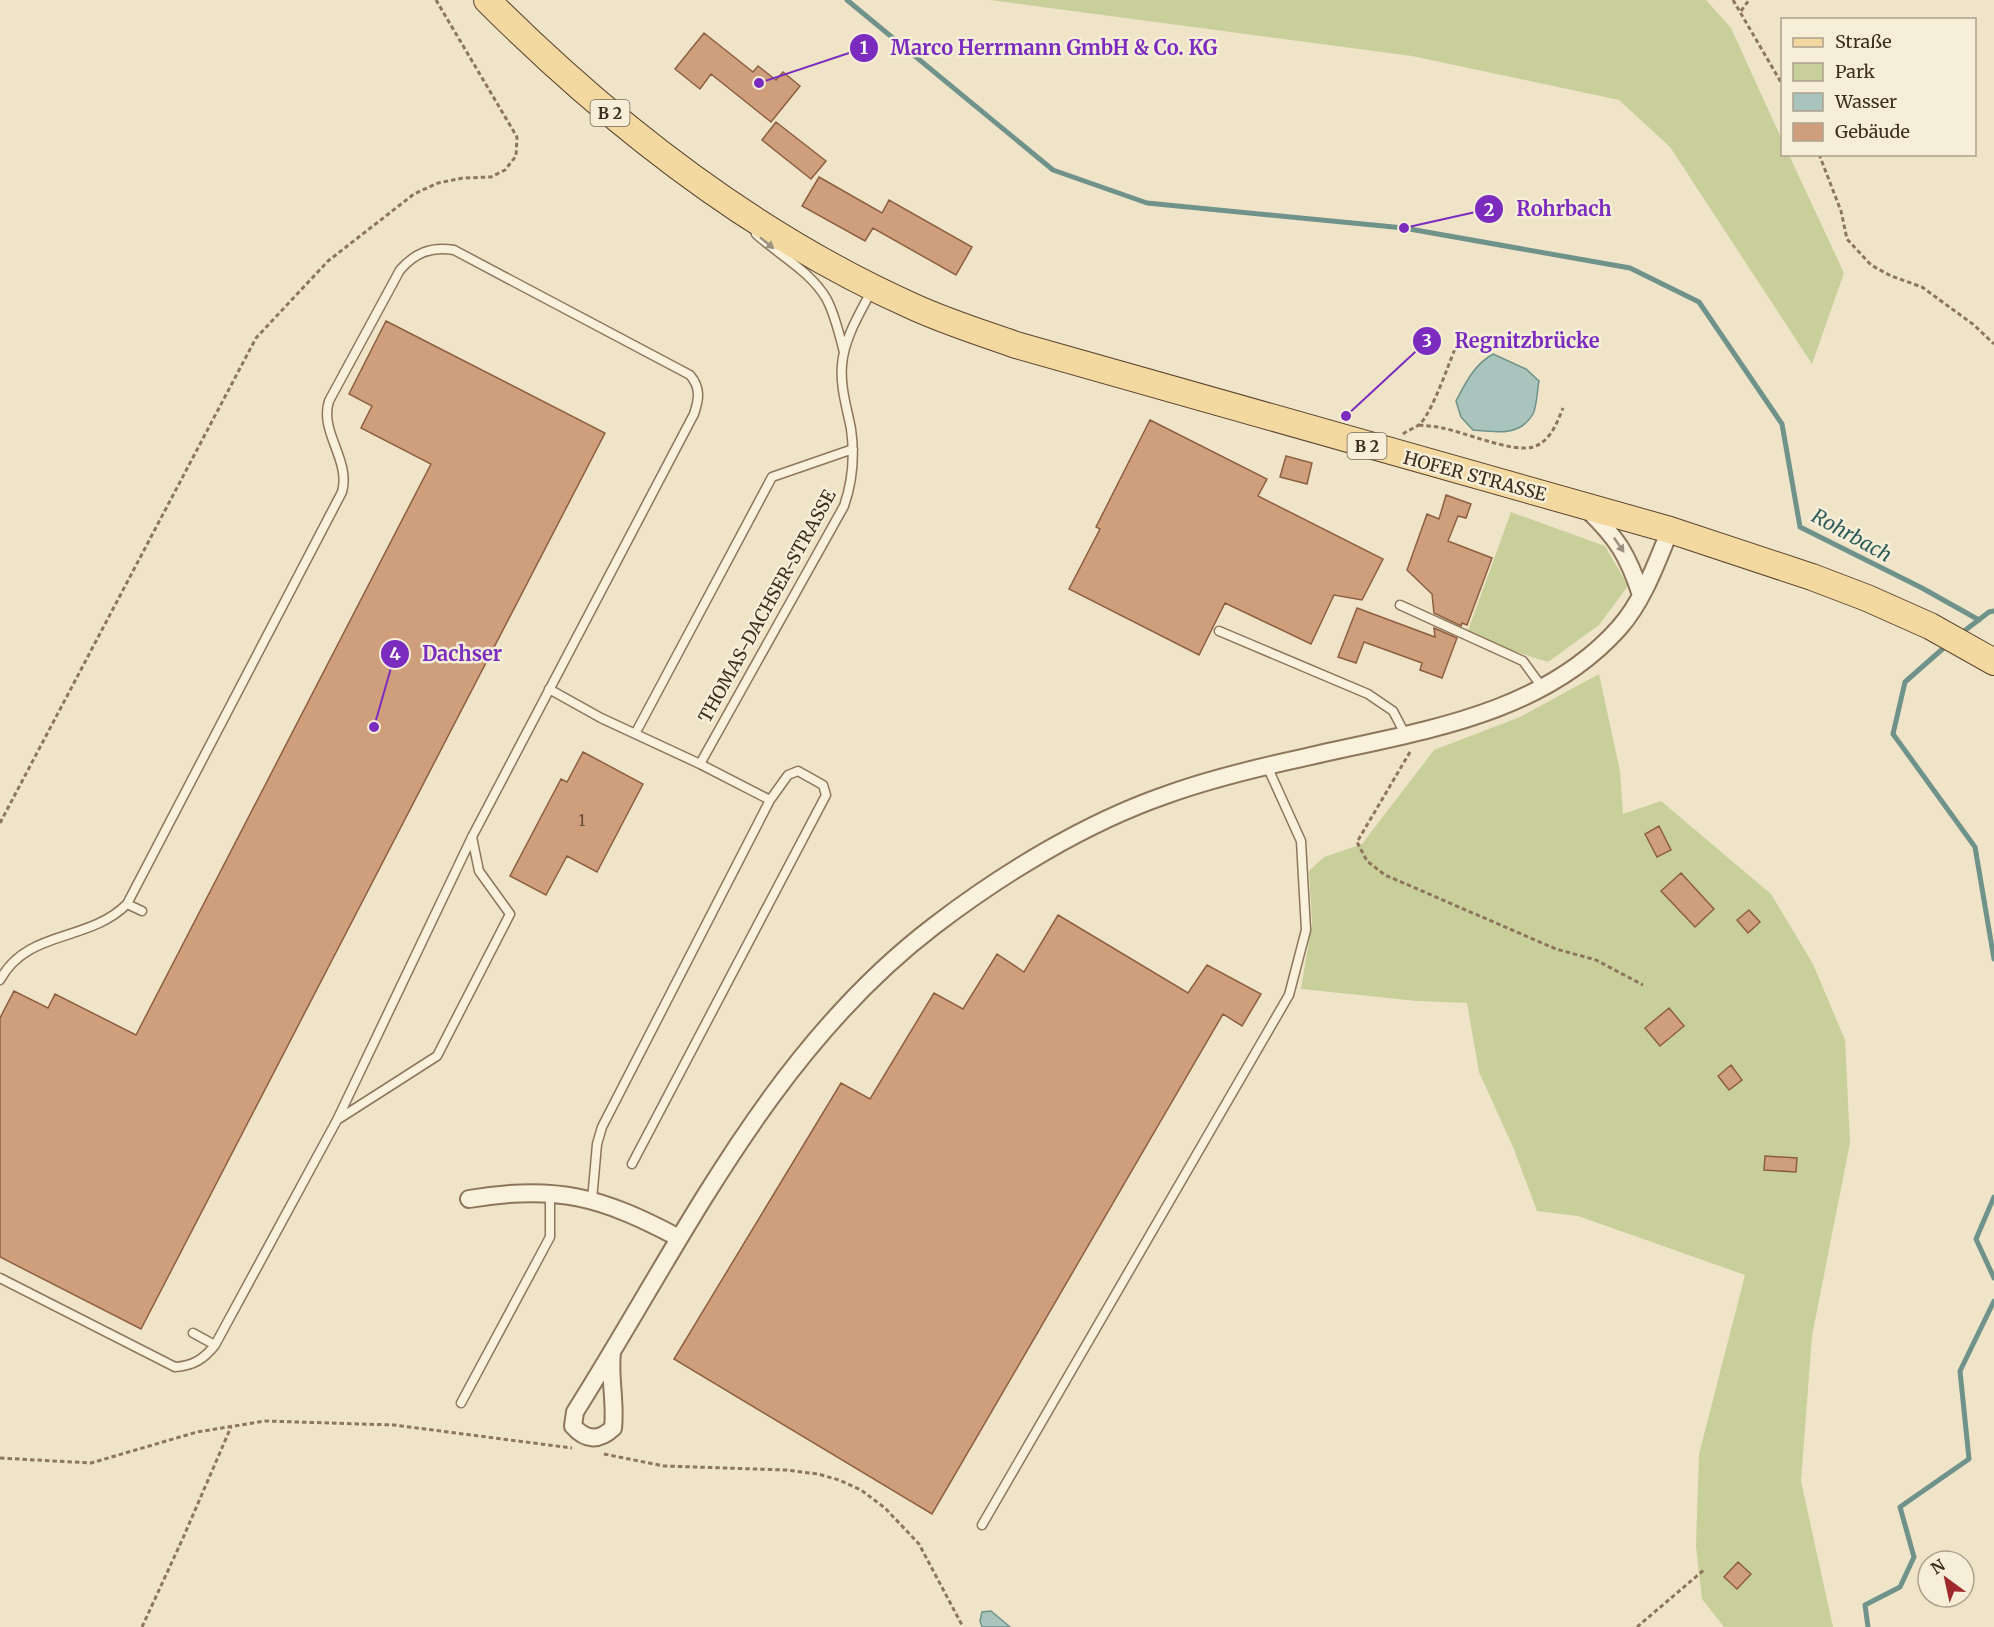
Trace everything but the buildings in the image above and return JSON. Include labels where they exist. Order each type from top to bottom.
[{"type":"main road","name":"B 2","points":[[487,0],[531,44],[638,135],[727,201],[832,266],[873,287]]},
{"type":"main road","name":"HOFER STRASSE","points":[[873,287],[958,325],[1016,345],[1670,530]]},
{"type":"main road","name":"B 2","points":[[1670,530],[1812,577],[1867,598],[1930,626],[1985,656]]},
{"type":"street","points":[[1582,505],[1607,528],[1622,547],[1641,595]]},
{"type":"street","points":[[612,1352],[610,1369],[615,1411],[613,1428],[598,1439],[592,1439],[578,1432],[573,1426],[575,1412],[741,1138],[806,1050],[830,1022],[932,928],[999,880],[1064,842],[1115,816],[1164,796],[1267,766],[1414,734],[1468,719],[1542,687],[1599,649],[1622,625],[1641,595],[1670,530]]},
{"type":"street","points":[[469,1199],[508,1193],[570,1194],[643,1219],[679,1238]]},
{"type":"lane","points":[[727,201],[740,219],[818,287],[837,323],[844,352]]},
{"type":"lane","points":[[0,980],[14,959],[26,950],[104,921],[117,914],[127,904],[342,492],[345,482],[344,471],[327,421],[326,411],[329,401],[399,270],[409,260],[430,248],[454,250],[683,370],[696,382],[699,397],[694,414],[472,837],[337,1120],[215,1345],[198,1362],[175,1367],[0,1278]]},
{"type":"lane","points":[[844,352],[873,287]]},
{"type":"lane","name":"THOMAS-DACHSER-STRASSE","points":[[700,764],[844,507],[852,476],[853,449],[842,381],[844,352]]},
{"type":"lane","points":[[635,734],[772,477],[853,449]]},
{"type":"lane","points":[[1400,605],[1523,662],[1542,687]]},
{"type":"lane","points":[[1219,631],[1368,694],[1393,711],[1414,734]]},
{"type":"lane","points":[[549,689],[601,718],[700,764],[770,800]]},
{"type":"lane","points":[[982,1525],[1289,995],[1306,930],[1301,841],[1267,766]]},
{"type":"lane","points":[[592,1200],[597,1144],[602,1127],[770,800],[788,775],[798,771],[823,785],[826,795],[632,1164]]},
{"type":"lane","points":[[337,1120],[437,1056],[510,914],[479,871],[472,837]]},
{"type":"lane","points":[[127,904],[142,911]]},
{"type":"lane","points":[[461,1403],[550,1237],[550,1193]]},
{"type":"lane","points":[[193,1334],[215,1345]]},
{"type":"path","points":[[0,823],[255,338],[328,261],[414,194],[438,183],[463,178],[491,177],[505,170],[516,156],[517,136],[436,0]]},
{"type":"path","points":[[1733,0],[1781,82]]},
{"type":"path","points":[[1741,11],[1749,0]]},
{"type":"path","points":[[1821,156],[1841,211],[1847,239],[1871,265],[1891,276],[1922,287],[1974,325],[1994,344]]},
{"type":"path","points":[[1419,425],[1429,410],[1455,349]]},
{"type":"path","points":[[1383,450],[1409,429],[1419,425],[1441,428],[1519,448],[1533,447],[1546,440],[1556,426],[1563,408]]},
{"type":"path","points":[[1414,734],[1357,842],[1367,861],[1385,875],[1556,949],[1596,960],[1643,985]]},
{"type":"path","points":[[0,1458],[91,1463],[197,1432],[265,1421],[394,1425],[580,1450]]},
{"type":"path","points":[[142,1627],[231,1427]]},
{"type":"path","points":[[613,1428],[600,1453],[664,1466],[786,1470],[818,1474],[861,1490],[885,1508],[920,1544],[963,1627]]},
{"type":"path","points":[[1637,1627],[1706,1569]]},
{"type":"green space","points":[[990,0],[1706,0],[1731,28],[1781,138],[1781,156],[1789,156],[1844,273],[1812,364],[1670,147],[1619,100],[1412,56]]},
{"type":"green space","points":[[1511,512],[1605,546],[1628,586],[1599,625],[1548,662],[1466,636]]},
{"type":"green space","points":[[1599,674],[1620,771],[1623,814],[1661,801],[1771,894],[1813,964],[1845,1040],[1850,1143],[1812,1336],[1801,1481],[1833,1627],[1724,1627],[1702,1599],[1696,1546],[1699,1454],[1745,1275],[1578,1216],[1537,1211],[1513,1147],[1479,1072],[1467,1003],[1417,1001],[1301,989],[1312,923],[1309,871],[1324,857],[1362,844],[1434,750],[1520,717]]},
{"type":"water","points":[[1493,354],[1526,369],[1539,381],[1533,414],[1528,421],[1514,430],[1498,432],[1473,430],[1461,417],[1456,401],[1476,369]]},
{"type":"water","points":[[991,1611],[1010,1627],[982,1627],[980,1621],[982,1612]]},
{"type":"waterway","name":"Rohrbach","points":[[847,0],[1053,170],[1147,203],[1404,228],[1630,268],[1699,302],[1782,424],[1800,527],[1922,588],[1979,620]]},
{"type":"waterway","name":"Rohrbach","points":[[1959,635],[1989,612],[1994,611]]},
{"type":"waterway","points":[[1947,645],[1905,682],[1893,734],[1975,847],[1994,959]]},
{"type":"waterway","points":[[1994,1197],[1976,1239],[1994,1278]]},
{"type":"waterway","points":[[1868,1627],[1865,1605],[1900,1587],[1914,1557],[1900,1507],[1969,1459],[1960,1371],[1994,1301]]},
{"type":"place","name":"Marco Herrmann GmbH & Co. KG","points":[[759,83]]},
{"type":"place","name":"Rohrbach","points":[[1404,228]]},
{"type":"place","name":"Regnitzbrücke","points":[[1346,416]]},
{"type":"place","name":"Dachser","points":[[374,727]]}]
